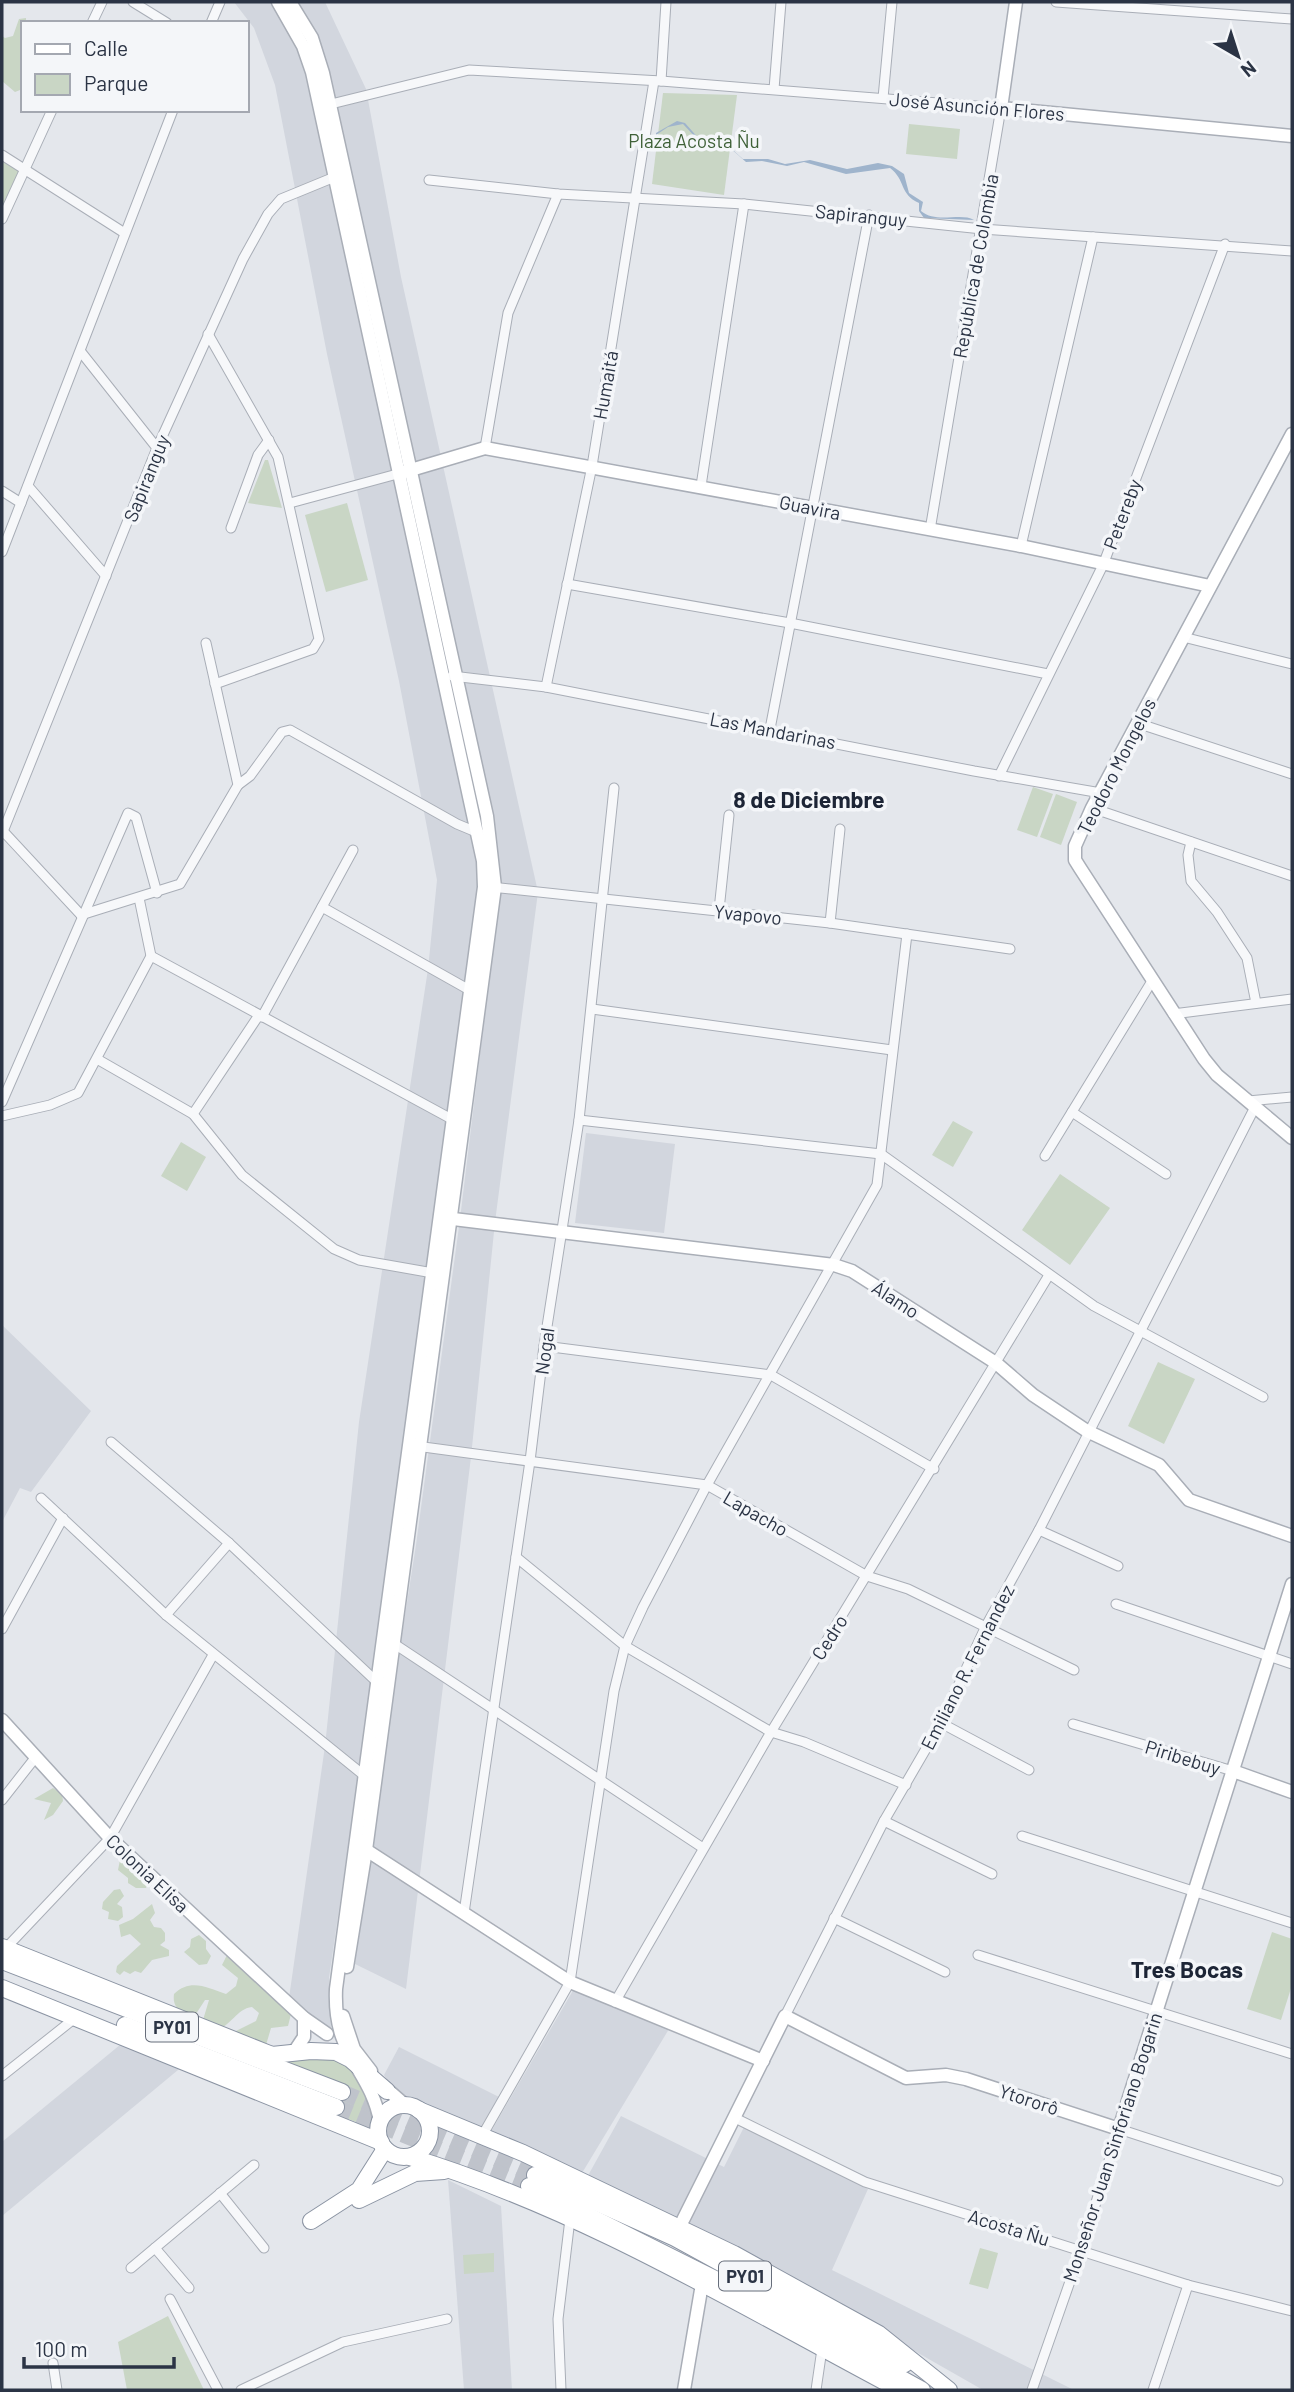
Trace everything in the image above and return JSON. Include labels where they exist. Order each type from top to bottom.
[{"type":"highway","points":[[3,1952],[272,2055],[312,2051],[336,2052],[350,2059],[387,2091]]},
{"type":"highway","name":"PY01","points":[[2,1977],[339,2099],[3,1952]]},
{"type":"highway","points":[[2,1988],[359,2132],[406,2157],[457,2171],[570,2220],[702,2284],[900,2390]]},
{"type":"highway","points":[[412,2108],[425,2116],[430,2132],[424,2148],[406,2157],[386,2181],[359,2200],[415,2173],[457,2171]]},
{"type":"highway","points":[[311,2221],[359,2190],[383,2145],[380,2122],[390,2110],[412,2108],[482,2136],[679,2228],[879,2334],[949,2390]]},
{"type":"highway","points":[[359,2132],[370,2150],[367,2178]]},
{"type":"highway","name":"PY01","points":[[922,2390],[532,2180],[675,2238],[860,2337],[949,2390]]},
{"type":"street","points":[[93,21],[102,2]]},
{"type":"street","points":[[133,2],[164,21]]},
{"type":"street","points":[[212,21],[220,2]]},
{"type":"street","points":[[278,2],[308,59],[325,106]]},
{"type":"street","points":[[290,2],[315,47],[325,106],[484,834],[489,887],[370,1780],[354,1842],[336,1989],[337,2024],[350,2059],[371,2095],[380,2122]]},
{"type":"street","name":"Humaitá","points":[[546,687],[592,466],[658,81],[666,2]]},
{"type":"street","points":[[774,89],[781,2]]},
{"type":"street","points":[[883,98],[892,2]]},
{"type":"street","name":"República de Colombia","points":[[930,530],[982,229],[1016,2]]},
{"type":"street","points":[[1056,2],[1292,19]]},
{"type":"street","name":"José Asunción Flores","points":[[325,106],[470,70],[774,89],[1292,136]]},
{"type":"street","points":[[2,219],[51,112]]},
{"type":"street","points":[[2,552],[81,352],[123,232],[172,112]]},
{"type":"street","points":[[2,155],[123,232]]},
{"type":"street","name":"Sapiranguy","points":[[2,832],[157,448],[243,259],[274,206],[293,191],[340,175]]},
{"type":"street","name":"Sapiranguy","points":[[429,180],[558,194],[744,204],[869,215],[982,229],[1225,244],[1292,251]]},
{"type":"street","points":[[485,448],[508,313],[558,194]]},
{"type":"street","points":[[701,486],[744,204]]},
{"type":"street","points":[[770,729],[869,215]]},
{"type":"street","points":[[1021,546],[1093,237]]},
{"type":"street","name":"Petereby","points":[[999,776],[1103,565],[1225,244]]},
{"type":"street","points":[[208,334],[278,457],[319,639],[317,645],[215,684]]},
{"type":"street","points":[[81,352],[157,448]]},
{"type":"street","name":"Teodoro Mongelos","points":[[1292,434],[1092,808],[1075,846],[1075,860],[1173,1014],[1217,1075],[1292,1138]]},
{"type":"street","points":[[231,528],[258,454],[269,440]]},
{"type":"street","name":"Guavira","points":[[406,472],[485,448],[1021,546],[1210,586]]},
{"type":"street","points":[[290,503],[406,472]]},
{"type":"street","points":[[28,486],[106,576]]},
{"type":"street","points":[[2,491],[21,503]]},
{"type":"street","points":[[567,584],[790,623],[1048,674]]},
{"type":"street","points":[[1183,637],[1292,664]]},
{"type":"street","points":[[206,643],[238,785]]},
{"type":"street","name":"Las Mandarinas","points":[[450,675],[546,687],[999,776],[1101,793]]},
{"type":"street","points":[[1137,723],[1292,775]]},
{"type":"street","points":[[81,915],[180,884],[238,785],[250,776],[282,732],[290,730],[484,834]]},
{"type":"street","name":"Nogal","points":[[464,1913],[530,1461],[544,1346],[579,1120],[614,788]]},
{"type":"street","points":[[1092,808],[1292,876]]},
{"type":"street","points":[[2,1102],[81,915],[126,815],[131,812],[136,817],[157,893]]},
{"type":"street","points":[[719,910],[729,815]]},
{"type":"street","points":[[830,923],[840,829]]},
{"type":"street","points":[[2,832],[81,915]]},
{"type":"street","points":[[1191,842],[1188,855],[1191,881],[1217,912],[1247,958],[1256,1003]]},
{"type":"street","points":[[193,1114],[261,1016],[353,850]]},
{"type":"street","name":"Yvapovo","points":[[489,887],[830,923],[1010,949]]},
{"type":"street","points":[[2,1116],[70,1098],[78,1093],[151,956],[139,898]]},
{"type":"street","points":[[322,907],[476,994]]},
{"type":"street","points":[[482,2136],[570,1982],[614,1691],[625,1646],[707,1485],[877,1185],[907,934]]},
{"type":"street","points":[[151,956],[459,1123]]},
{"type":"street","points":[[1045,1156],[1152,981]]},
{"type":"street","points":[[1173,1014],[1292,999]]},
{"type":"street","points":[[592,1009],[892,1050]]},
{"type":"street","points":[[97,1059],[193,1114],[242,1175],[334,1249],[359,1260],[433,1273]]},
{"type":"street","points":[[1252,1104],[1292,1097]]},
{"type":"street","name":"Emiliano R. Fernandez","points":[[679,2228],[884,1821],[941,1723],[986,1626],[1039,1530],[1252,1104]]},
{"type":"street","points":[[1072,1112],[1166,1174]]},
{"type":"street","points":[[579,1120],[881,1154],[1049,1275],[1138,1332],[1263,1397]]},
{"type":"street","points":[[412,2108],[387,2091],[354,2049],[343,2023],[346,1973],[366,1850],[378,1683],[393,1643],[433,1273],[446,1218]]},
{"type":"street","name":"Álamo","points":[[446,1218],[834,1265],[852,1271],[996,1363],[1033,1395],[1087,1431],[1159,1465],[1189,1500],[1292,1536]]},
{"type":"street","name":"Cedro","points":[[615,2002],[771,1731],[934,1469],[1049,1275]]},
{"type":"street","points":[[544,1346],[771,1375],[934,1469]]},
{"type":"street","points":[[111,1442],[229,1543],[378,1683]]},
{"type":"street","name":"Lapacho","points":[[415,1445],[707,1485],[867,1576],[908,1589],[1074,1670]]},
{"type":"street","points":[[41,1498],[166,1615],[370,1780]]},
{"type":"street","points":[[2,1629],[63,1518]]},
{"type":"street","points":[[1039,1530],[1118,1566]]},
{"type":"street","points":[[166,1615],[229,1543]]},
{"type":"street","points":[[516,1557],[625,1646],[771,1731],[906,1785]]},
{"type":"street","name":"Monseñor Juan Sinforiano Bogarin","points":[[1032,2390],[1081,2250],[1292,1584]]},
{"type":"street","points":[[1116,1604],[1292,1664]]},
{"type":"street","points":[[393,1643],[602,1784],[703,1848]]},
{"type":"street","points":[[3,1952],[110,1838],[213,1655]]},
{"type":"street","name":"Colonia Elisa","points":[[2,1720],[110,1838],[304,2018],[327,2034]]},
{"type":"street","points":[[941,1723],[1028,1770]]},
{"type":"street","name":"Piribebuy","points":[[1073,1724],[1233,1771],[1292,1792]]},
{"type":"street","points":[[2,1800],[35,1758]]},
{"type":"street","points":[[884,1821],[992,1874]]},
{"type":"street","points":[[1022,1836],[1292,1923]]},
{"type":"street","points":[[354,1842],[570,1982],[763,2060]]},
{"type":"street","points":[[834,1918],[945,1972]]},
{"type":"street","points":[[978,1955],[1292,2054]]},
{"type":"street","name":"Ytororô","points":[[785,2016],[906,2078],[946,2075],[966,2079],[1278,2181]]},
{"type":"street","points":[[2,2076],[76,2017]]},
{"type":"street","points":[[294,2052],[304,2037],[304,2018]]},
{"type":"street","points":[[312,2051],[337,2024]]},
{"type":"street","name":"Acosta Ñu","points":[[735,2118],[865,2182],[1188,2285],[1292,2311]]},
{"type":"street","points":[[131,2268],[254,2165]]},
{"type":"street","points":[[220,2193],[264,2248]]},
{"type":"street","points":[[561,2390],[558,2319],[570,2220]]},
{"type":"street","points":[[155,2248],[189,2288]]},
{"type":"street","points":[[684,2390],[702,2284]]},
{"type":"street","points":[[1154,2390],[1188,2285]]},
{"type":"street","points":[[170,2299],[218,2390]]},
{"type":"street","points":[[241,2390],[343,2342],[447,2319]]},
{"type":"street","points":[[816,2390],[822,2349]]},
{"type":"street","points":[[54,2363],[57,2390]]},
{"type":"shaded area","points":[[234,2],[276,2],[305,58],[481,864],[385,1593],[329,1978],[331,2027],[326,2030],[289,1998],[325,1746],[359,1422],[428,969],[437,880],[399,681],[327,354],[275,85],[254,28]]},
{"type":"shaded area","points":[[293,2],[325,2],[366,89],[401,277],[538,892],[495,1222],[471,1457],[406,1989],[355,1964],[370,1839],[416,1545],[460,1219],[500,890],[480,782]]},
{"type":"shaded area","points":[[586,1133],[675,1144],[664,1233],[575,1223]]},
{"type":"shaded area","points":[[2,1325],[91,1411],[31,1492],[20,1488],[2,1522]]},
{"type":"shaded area","points":[[575,1987],[669,2029],[579,2178],[489,2135]]},
{"type":"shaded area","points":[[126,2040],[184,2065],[2,2216],[2,2142]]},
{"type":"shaded area","points":[[399,2047],[507,2101],[485,2135],[404,2101],[392,2089],[384,2075]]},
{"type":"shaded area","points":[[621,2116],[724,2167],[746,2123],[868,2189],[832,2270],[1074,2390],[983,2390],[883,2333],[585,2181]]},
{"type":"shaded area","points":[[448,2180],[501,2206],[512,2390],[464,2390]]},
{"type":"green space","points":[[26,18],[26,21],[21,21],[21,87],[15,92],[2,81],[2,36],[13,36],[19,19]]},
{"type":"green space","name":"Plaza Acosta Ñu","points":[[663,93],[737,95],[724,195],[652,184]]},
{"type":"green space","points":[[909,124],[960,129],[957,159],[906,154]]},
{"type":"green space","points":[[6,151],[23,165],[2,209],[2,152]]},
{"type":"green space","points":[[265,460],[268,460],[282,508],[248,503]]},
{"type":"green space","points":[[347,503],[368,580],[326,592],[305,515]]},
{"type":"green space","points":[[1033,787],[1053,794],[1037,837],[1017,830]]},
{"type":"green space","points":[[1056,794],[1077,802],[1061,845],[1040,837]]},
{"type":"green space","points":[[953,1121],[973,1132],[953,1167],[932,1155]]},
{"type":"green space","points":[[181,1142],[206,1157],[187,1191],[161,1176]]},
{"type":"green space","points":[[1060,1174],[1110,1208],[1070,1265],[1022,1230]]},
{"type":"green space","points":[[1158,1362],[1195,1379],[1164,1444],[1128,1426]]},
{"type":"green space","points":[[53,1788],[62,1794],[63,1801],[53,1815],[44,1820],[51,1803],[34,1799]]},
{"type":"green space","points":[[121,1855],[150,1879],[146,1888],[136,1888],[128,1883],[128,1878],[118,1870]]},
{"type":"green space","points":[[120,1889],[124,1896],[117,1904],[122,1907],[123,1917],[118,1921],[108,1919],[109,1912],[102,1909],[103,1902],[114,1890]]},
{"type":"green space","points":[[152,1904],[155,1913],[150,1920],[154,1927],[161,1928],[165,1933],[165,1941],[160,1945],[169,1950],[169,1956],[152,1960],[141,1973],[135,1971],[130,1974],[124,1971],[120,1975],[116,1972],[117,1966],[141,1944],[130,1934],[121,1937],[119,1925],[133,1919]]},
{"type":"green space","points":[[1272,1932],[1292,1939],[1292,1985],[1281,2020],[1247,2009]]},
{"type":"green space","points":[[199,1935],[206,1941],[206,1949],[211,1956],[207,1964],[199,1965],[184,1952],[190,1947],[191,1939]]},
{"type":"green space","points":[[227,1955],[242,1963],[253,1980],[291,2014],[288,2026],[271,2028],[266,2045],[234,2032],[256,2021],[259,2013],[252,2007],[213,2032],[203,2020],[209,2000],[205,2000],[194,2017],[176,2007],[174,1994],[187,1986],[206,1987],[226,1994],[236,1986],[238,1978],[222,1965]]},
{"type":"green space","points":[[321,2053],[357,2071],[371,2113],[371,2128],[336,2114],[345,2087],[279,2060]]},
{"type":"green space","points":[[980,2248],[998,2253],[988,2289],[969,2284]]},
{"type":"green space","points":[[494,2253],[494,2272],[464,2274],[463,2255]]},
{"type":"green space","points":[[168,2316],[204,2390],[127,2390],[118,2342]]},
{"type":"water","points":[[677,121],[685,123],[700,140],[729,147],[700,142],[683,124],[668,127],[656,135],[656,133]]},
{"type":"water","points":[[729,147],[743,159],[768,159],[785,164],[810,160],[847,169],[878,163],[892,166],[904,174],[909,193],[923,202],[921,211],[927,215],[974,220],[924,218],[919,211],[919,203],[908,195],[890,168],[846,174],[804,162],[787,166],[762,161],[746,162]]},
{"type":"tunnel","points":[[342,2092],[535,2175]]},
{"type":"tunnel","points":[[336,2107],[529,2186]]},
{"type":"district","name":"8 de Diciembre","points":[[809,799]]},
{"type":"district","name":"Tres Bocas","points":[[1187,1969]]}]
